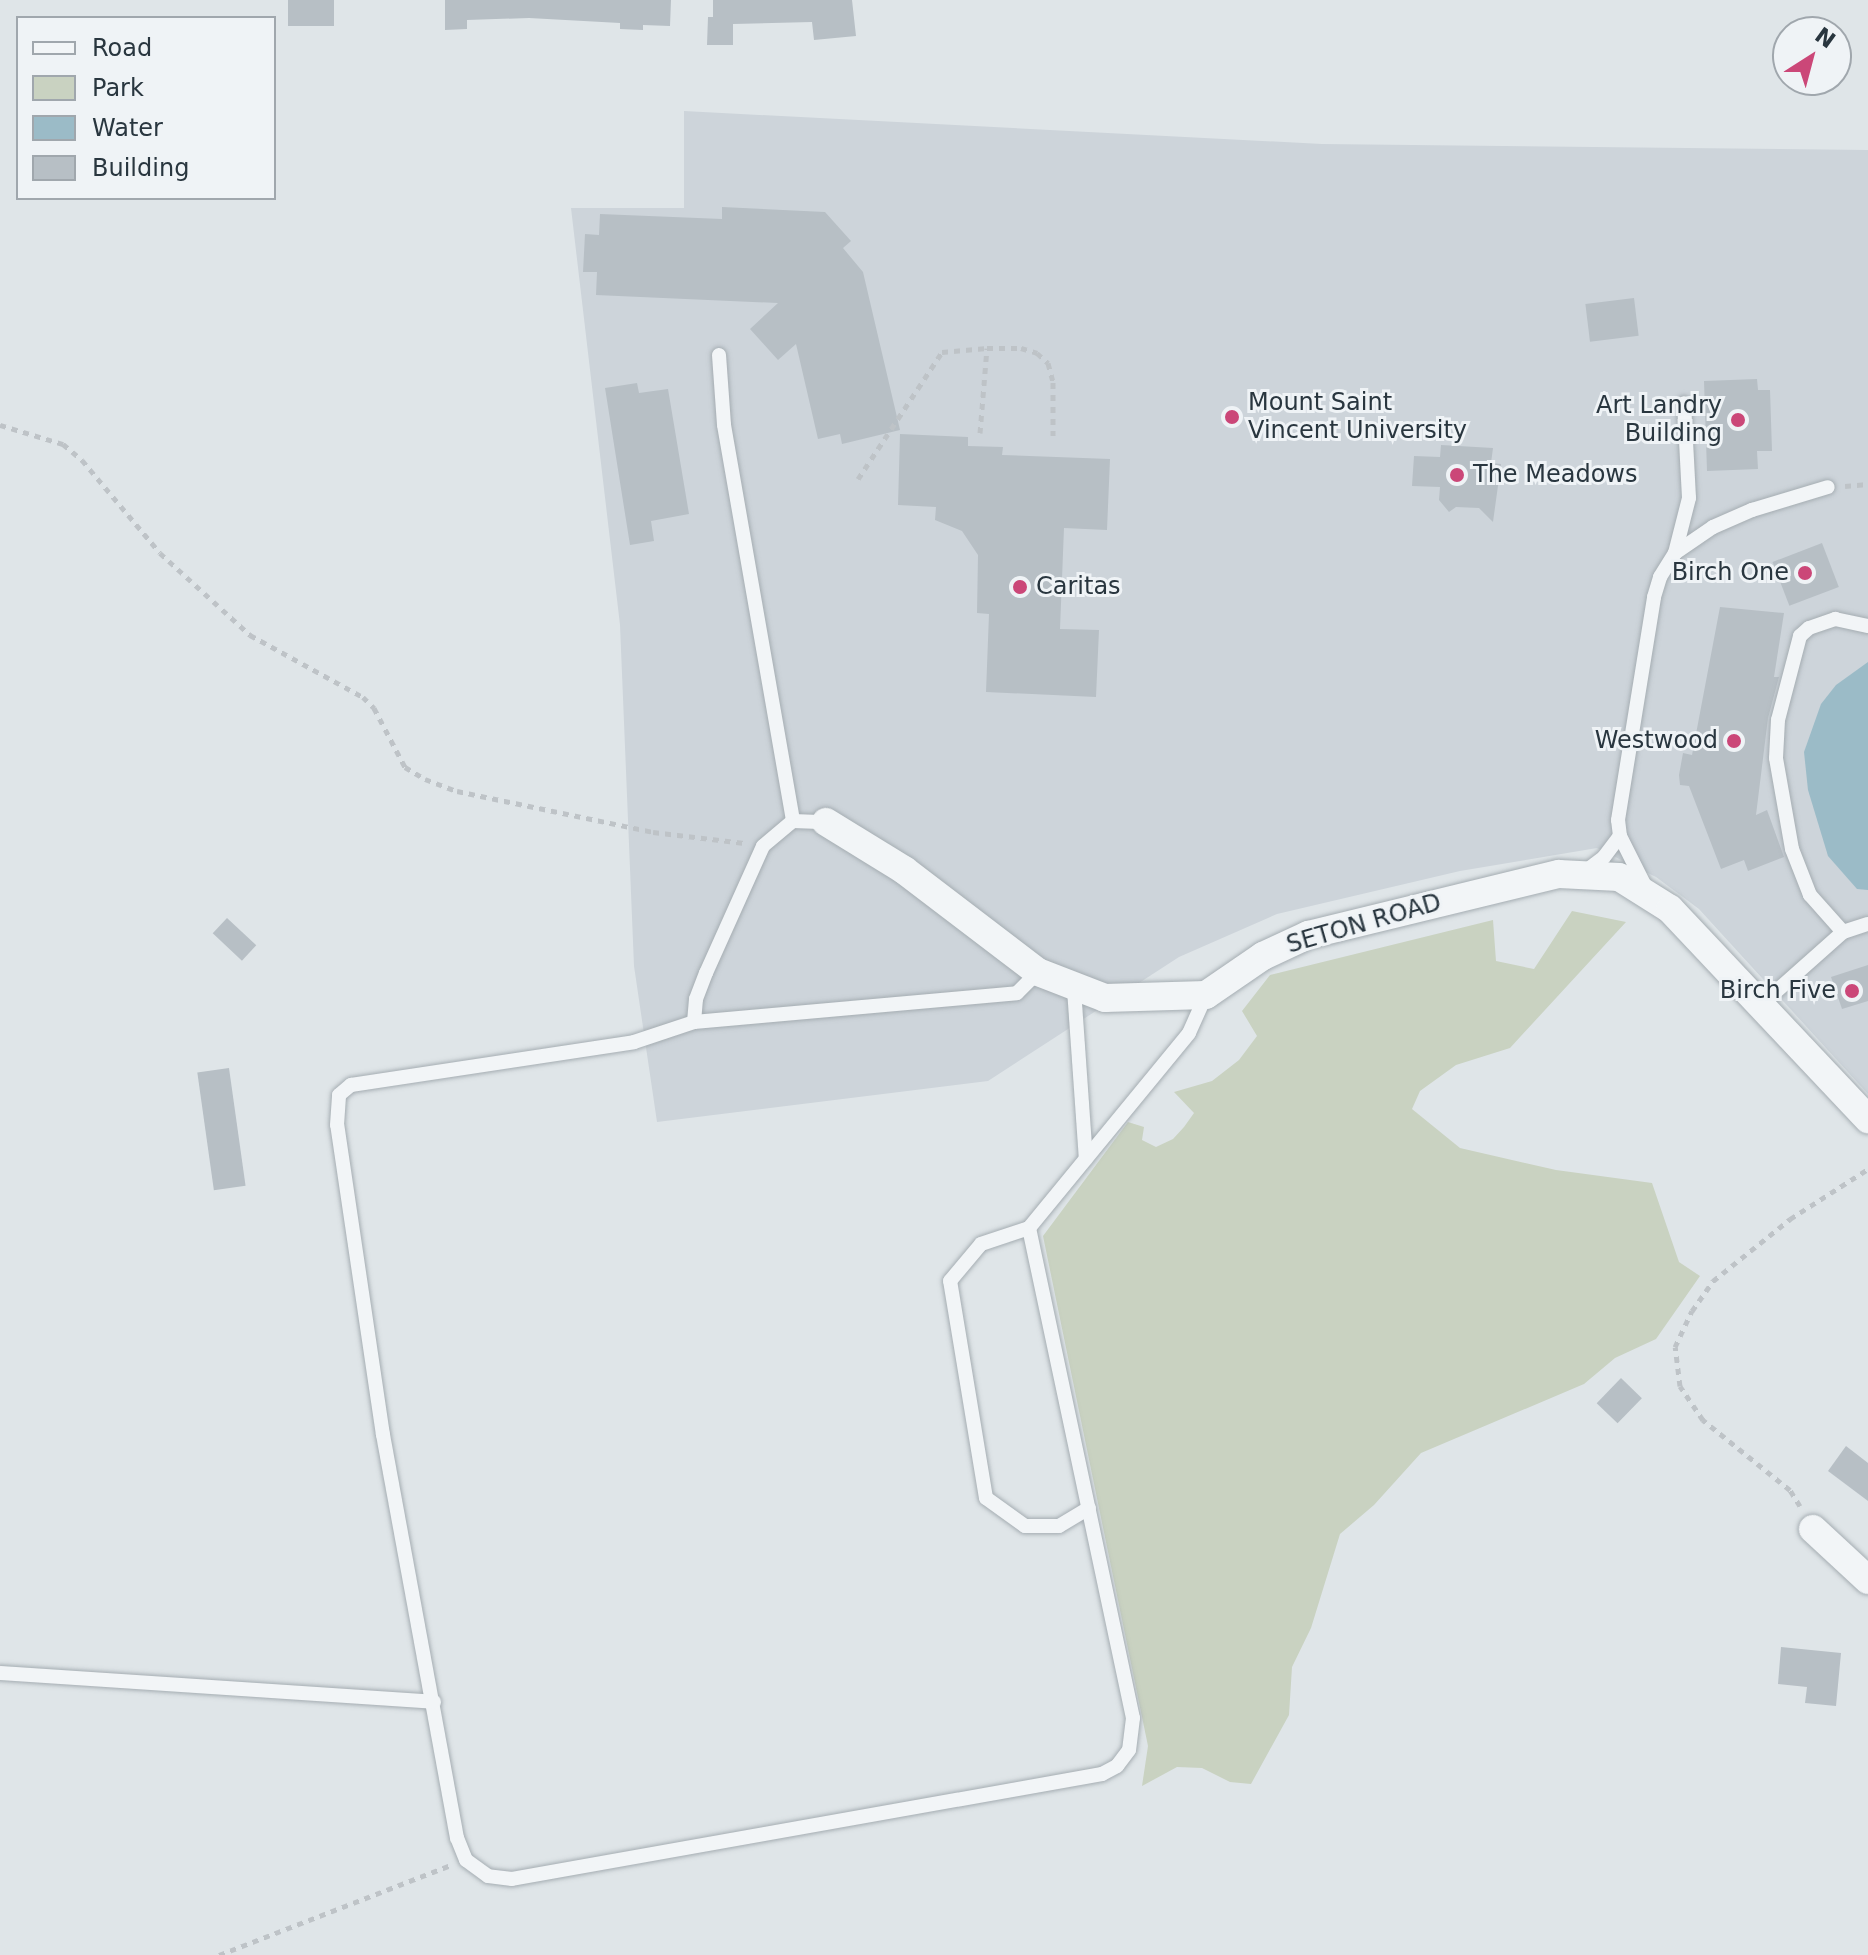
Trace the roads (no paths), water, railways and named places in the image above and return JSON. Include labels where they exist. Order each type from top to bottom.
[{"type":"street","points":[[826,822],[904,870],[1038,972],[1074,989],[1105,998],[1206,995]]},
{"type":"street","name":"SETON ROAD","points":[[1206,995],[1263,956],[1308,935],[1498,887],[1583,873],[1619,877],[1651,895],[1710,948],[1868,1119]]},
{"type":"street","points":[[1813,1529],[1868,1580]]},
{"type":"lane","points":[[719,355],[724,425],[793,821]]},
{"type":"lane","points":[[1651,895],[1620,836],[1618,820],[1654,597],[1660,577],[1675,553],[1689,498],[1684,403]]},
{"type":"lane","points":[[1675,553],[1713,527],[1828,487]]},
{"type":"lane","points":[[1843,932],[1810,895],[1792,849],[1776,758],[1778,720],[1800,636],[1809,628],[1835,619],[1868,626]]},
{"type":"lane","points":[[694,1022],[696,999],[706,973],[763,846],[793,821],[826,822]]},
{"type":"lane","points":[[1583,873],[1604,857],[1620,836]]},
{"type":"lane","points":[[1762,1004],[1843,932],[1868,924]]},
{"type":"lane","points":[[1029,1228],[1133,1718],[1129,1750],[1117,1766],[1102,1774],[512,1879],[488,1876],[466,1860],[457,1838],[383,1435],[337,1125],[339,1095],[351,1085],[634,1042],[694,1022],[1017,993],[1038,972]]},
{"type":"lane","points":[[1074,989],[1086,1159]]},
{"type":"lane","points":[[1089,1508],[1059,1526],[1025,1526],[986,1498],[950,1281],[981,1244],[1029,1228],[1189,1033],[1206,995]]},
{"type":"lane","points":[[0,1673],[434,1702]]},
{"type":"water","points":[[1868,662],[1868,890],[1857,889],[1828,856],[1808,790],[1804,752],[1821,704],[1836,685]]},
{"type":"place","name":"Mount Saint Vincent University","points":[[1232,417]]},
{"type":"place","name":"Art Landry Building","points":[[1738,420]]},
{"type":"place","name":"The Meadows","points":[[1457,475]]},
{"type":"place","name":"Birch One","points":[[1805,573]]},
{"type":"place","name":"Caritas","points":[[1020,587]]},
{"type":"place","name":"Westwood","points":[[1734,741]]},
{"type":"place","name":"Birch Five","points":[[1852,991]]}]
